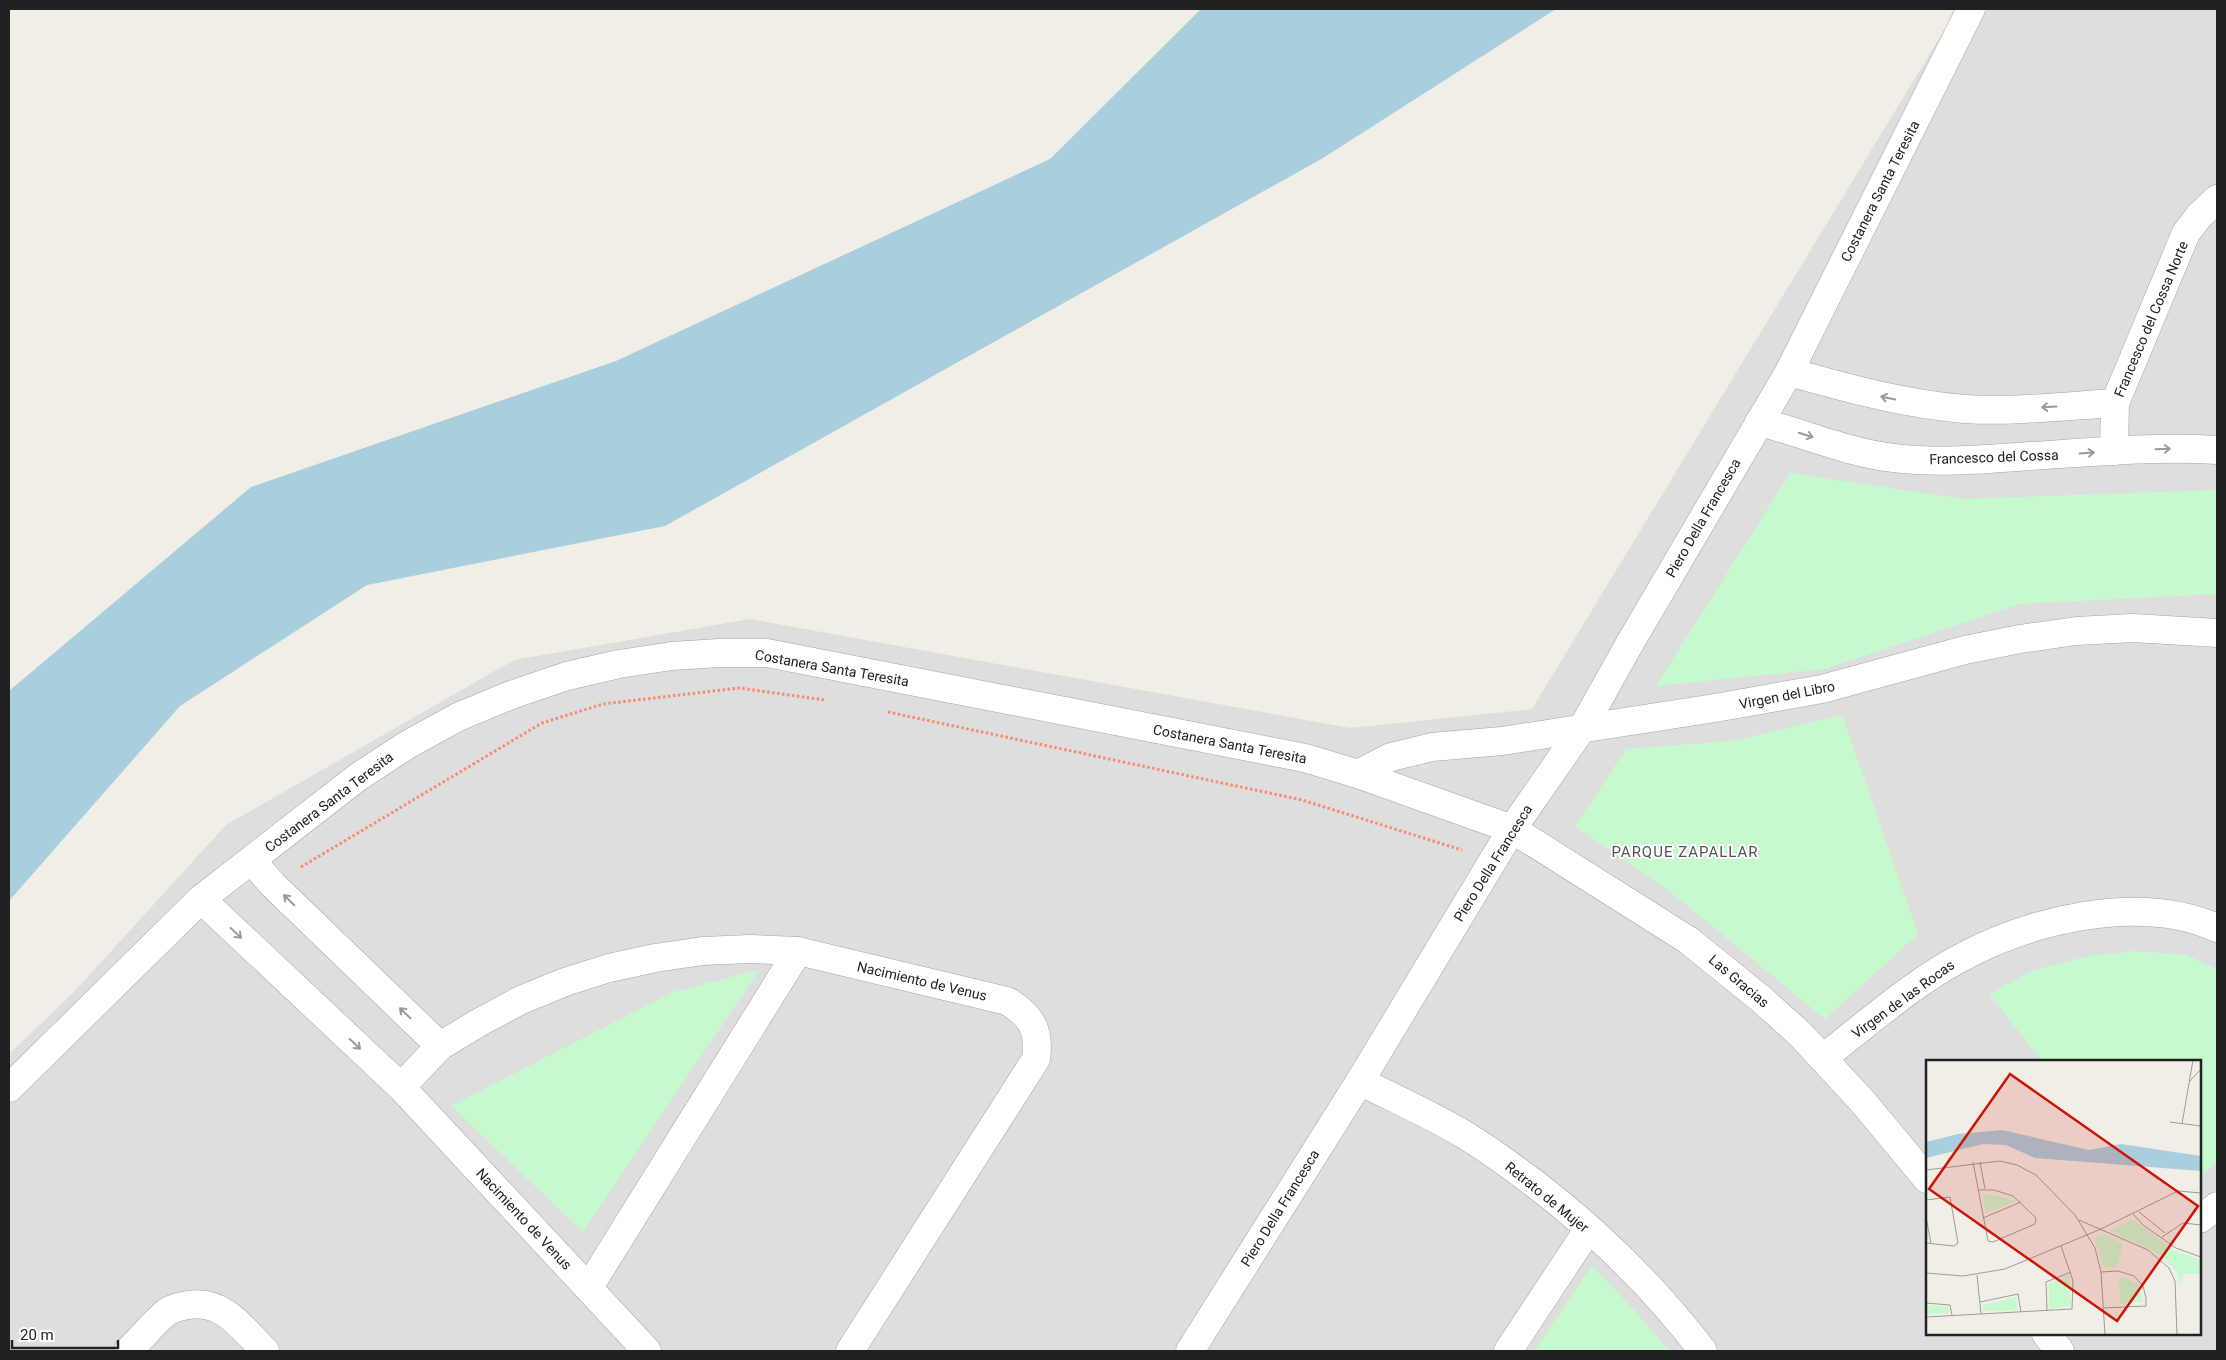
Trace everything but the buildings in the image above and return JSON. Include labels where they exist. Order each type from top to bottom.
[{"type":"street","name":"Costanera Santa Teresita","points":[[1789,372],[1970,9]]},
{"type":"street","name":"Francesco del Cossa Norte","points":[[2114,451],[2116,403],[2186,233],[2198,216],[2217,198]]},
{"type":"street","points":[[1789,372],[1861,393],[1957,408],[2004,409],[2116,403]]},
{"type":"street","name":"Piero Della Francesca","points":[[1190,1351],[1360,1082],[1512,829],[1583,727],[1630,643],[1789,372]]},
{"type":"street","name":"Francesco del Cossa","points":[[1759,422],[1859,451],[1894,458],[1966,461],[2114,451],[2188,448],[2217,450]]},
{"type":"street","name":"Virgen del Libro","points":[[1358,774],[1391,757],[1432,747],[1502,741],[1715,708],[1822,689],[1965,650],[2020,639],[2076,631],[2133,628],[2217,633]]},
{"type":"street","name":"Costanera Santa Teresita","points":[[9,1088],[201,899],[358,777],[407,745],[458,717],[511,694],[567,676],[619,664],[672,656],[767,653],[1305,758],[1358,774],[1512,829]]},
{"type":"street","name":"Las Gracias","points":[[1512,829],[1688,940],[1761,998],[1824,1057],[1926,1178]]},
{"type":"street","points":[[252,861],[273,884],[440,1046]]},
{"type":"street","name":"Nacimiento de Venus","points":[[201,899],[401,1087],[647,1351]]},
{"type":"street","name":"Virgen de las Rocas","points":[[1824,1057],[1920,983],[1955,961],[1989,944],[2039,927],[2078,917],[2114,912],[2146,912],[2175,914],[2217,928]]},
{"type":"street","name":"Nacimiento de Venus","points":[[401,1087],[440,1046],[522,1000],[565,982],[609,968],[655,958],[750,949],[798,951],[1007,1001],[1021,1009],[1032,1022],[1036,1034],[1038,1047],[1036,1059],[850,1351]]},
{"type":"street","points":[[589,1287],[798,951]]},
{"type":"street","name":"Retrato de Mujer","points":[[1360,1082],[1464,1134],[1548,1196],[1619,1257],[1677,1316],[1703,1351]]},
{"type":"street","points":[[2201,1218],[2217,1206]]},
{"type":"street","points":[[1508,1351],[1588,1230]]},
{"type":"street","points":[[128,1351],[167,1312],[180,1306],[193,1304],[206,1305],[230,1316],[265,1351]]},
{"type":"path","points":[[273,884],[331,847],[542,723],[603,704],[739,688],[827,700]]},
{"type":"path","points":[[886,712],[1302,800],[1440,841],[1492,862]]},
{"type":"shaded area","points":[[1957,9],[2217,9],[2217,1351],[9,1351],[9,1054],[73,993],[226,825],[514,660],[750,619],[1350,728],[1532,709]]},
{"type":"green space","points":[[1790,473],[1964,499],[2217,490],[2217,594],[2019,604],[1825,669],[1656,686]]},
{"type":"green space","points":[[1842,715],[1918,934],[1825,1019],[1668,890],[1575,826],[1626,749],[1732,741]]},
{"type":"green space","points":[[2134,951],[2186,955],[2217,969],[2217,1163],[2201,1175],[2201,1060],[2041,1060],[1989,994],[2034,970],[2088,956]]},
{"type":"green space","points":[[759,970],[583,1232],[451,1106],[673,992]]},
{"type":"green space","points":[[1592,1265],[1643,1320],[1669,1351],[1534,1351]]},
{"type":"water","points":[[1201,9],[1556,9],[1323,158],[665,526],[367,585],[180,706],[9,901],[9,691],[251,487],[616,361],[1050,159]]},
{"type":"district","name":"PARQUE ZAPALLAR","points":[[1685,852]]}]
